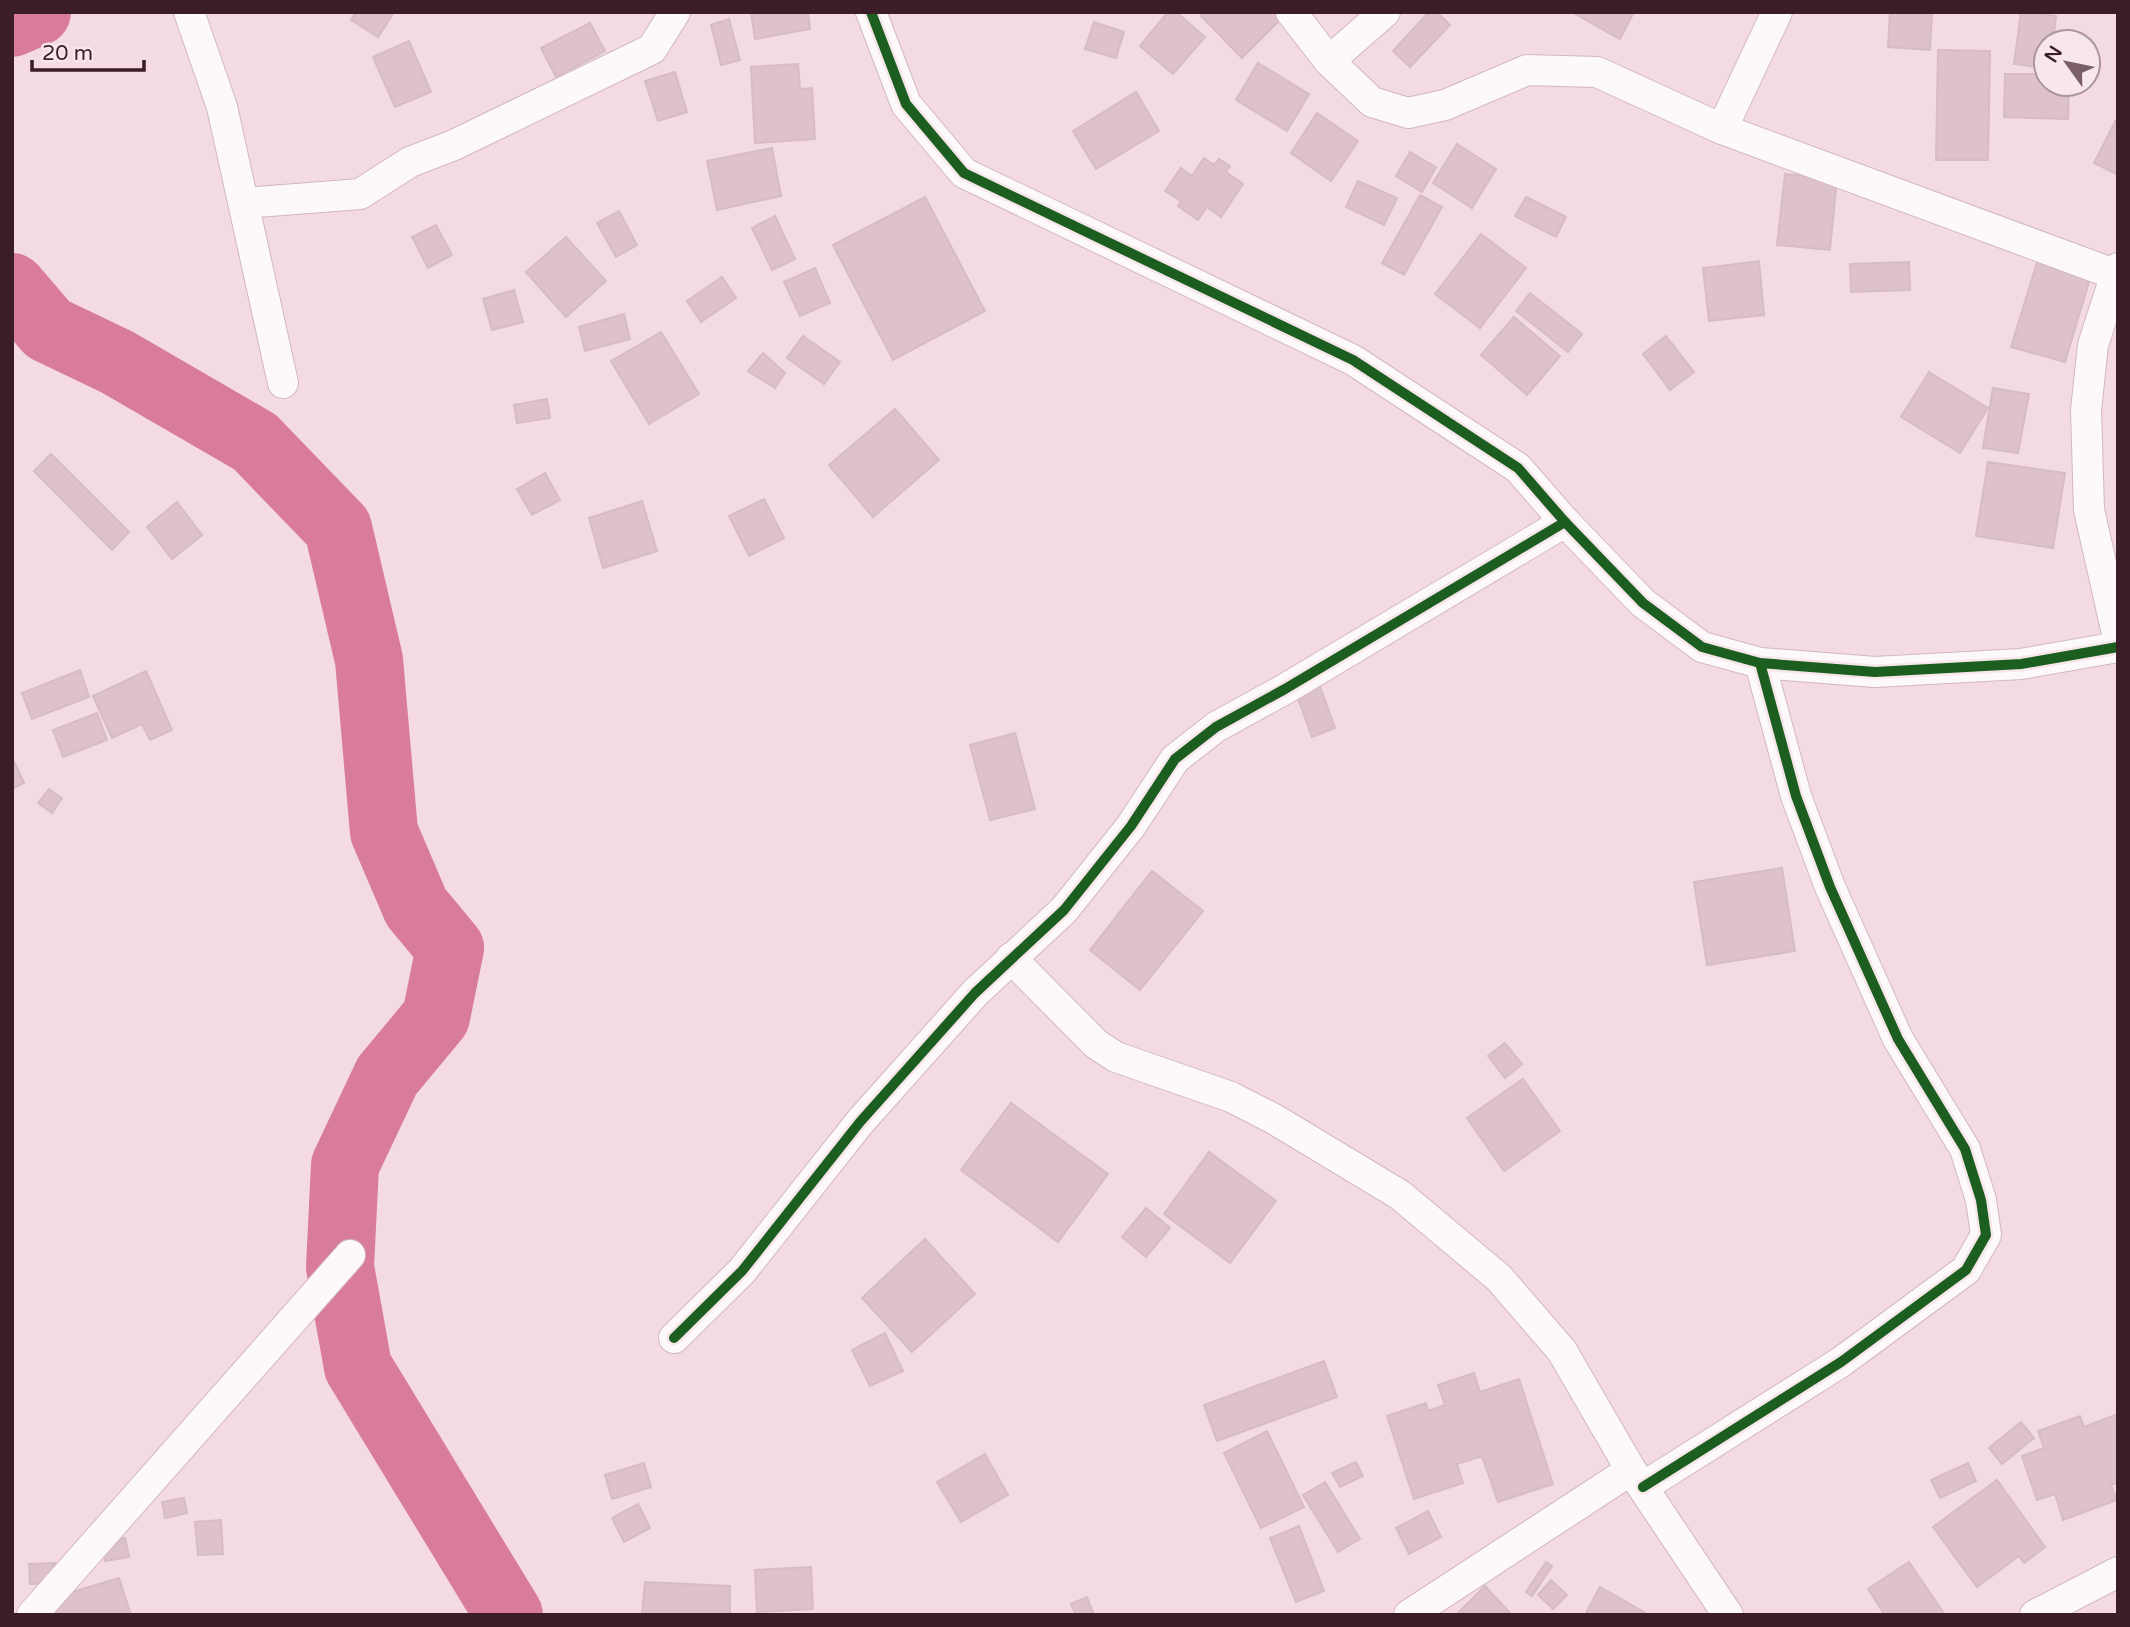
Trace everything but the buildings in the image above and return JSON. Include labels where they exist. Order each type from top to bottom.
[{"type":"street","points":[[189,12],[222,107],[283,383]]},
{"type":"street","points":[[244,203],[360,194],[410,162],[454,145],[652,49],[675,12]]},
{"type":"street","points":[[871,12],[906,104],[964,173],[1353,360],[1518,468],[1565,522],[1643,603],[1702,647],[1760,663],[1875,672],[2021,664],[2118,647]]},
{"type":"street","points":[[1291,12],[1329,61],[1372,102],[1408,113],[1445,105],[1527,70],[1597,72],[1722,129],[2116,271],[2093,345],[2086,410],[2089,510],[2118,639]]},
{"type":"street","points":[[1329,61],[1385,12]]},
{"type":"street","points":[[1722,129],[1777,12]]},
{"type":"street","points":[[674,1338],[742,1271],[860,1122],[975,993],[1064,911],[1131,826],[1175,759],[1216,727],[1285,689],[1565,522]]},
{"type":"street","points":[[1409,1615],[1637,1479],[1841,1362],[1966,1270],[1986,1235],[1981,1200],[1965,1149],[1898,1039],[1830,887],[1796,796],[1760,663]]},
{"type":"street","points":[[1011,958],[1096,1044],[1116,1057],[1231,1097],[1274,1119],[1399,1195],[1499,1278],[1562,1351],[1637,1479],[1728,1615]]},
{"type":"street","points":[[32,1615],[350,1255]]},
{"type":"street","points":[[2035,1615],[2118,1572]]},
{"type":"waterway","points":[[12,23],[37,12]]},
{"type":"waterway","points":[[12,287],[48,329],[117,362],[255,442],[338,528],[369,660],[384,832],[416,907],[450,948],[436,1017],[387,1076],[345,1165],[340,1267],[358,1367],[509,1615]]},
{"type":"cycle path","points":[[871,12],[906,104],[964,173],[1353,360],[1518,468],[1565,522],[1643,603],[1702,647],[1760,663],[1875,672],[2021,664],[2118,647]]},
{"type":"cycle path","points":[[674,1338],[742,1271],[860,1122],[975,993],[1064,910],[1131,826],[1175,759],[1216,727],[1285,689],[1565,522]]},
{"type":"cycle path","points":[[1643,1487],[1841,1362],[1966,1270],[1986,1235],[1981,1200],[1965,1149],[1898,1039],[1830,887],[1796,796],[1760,663]]}]
